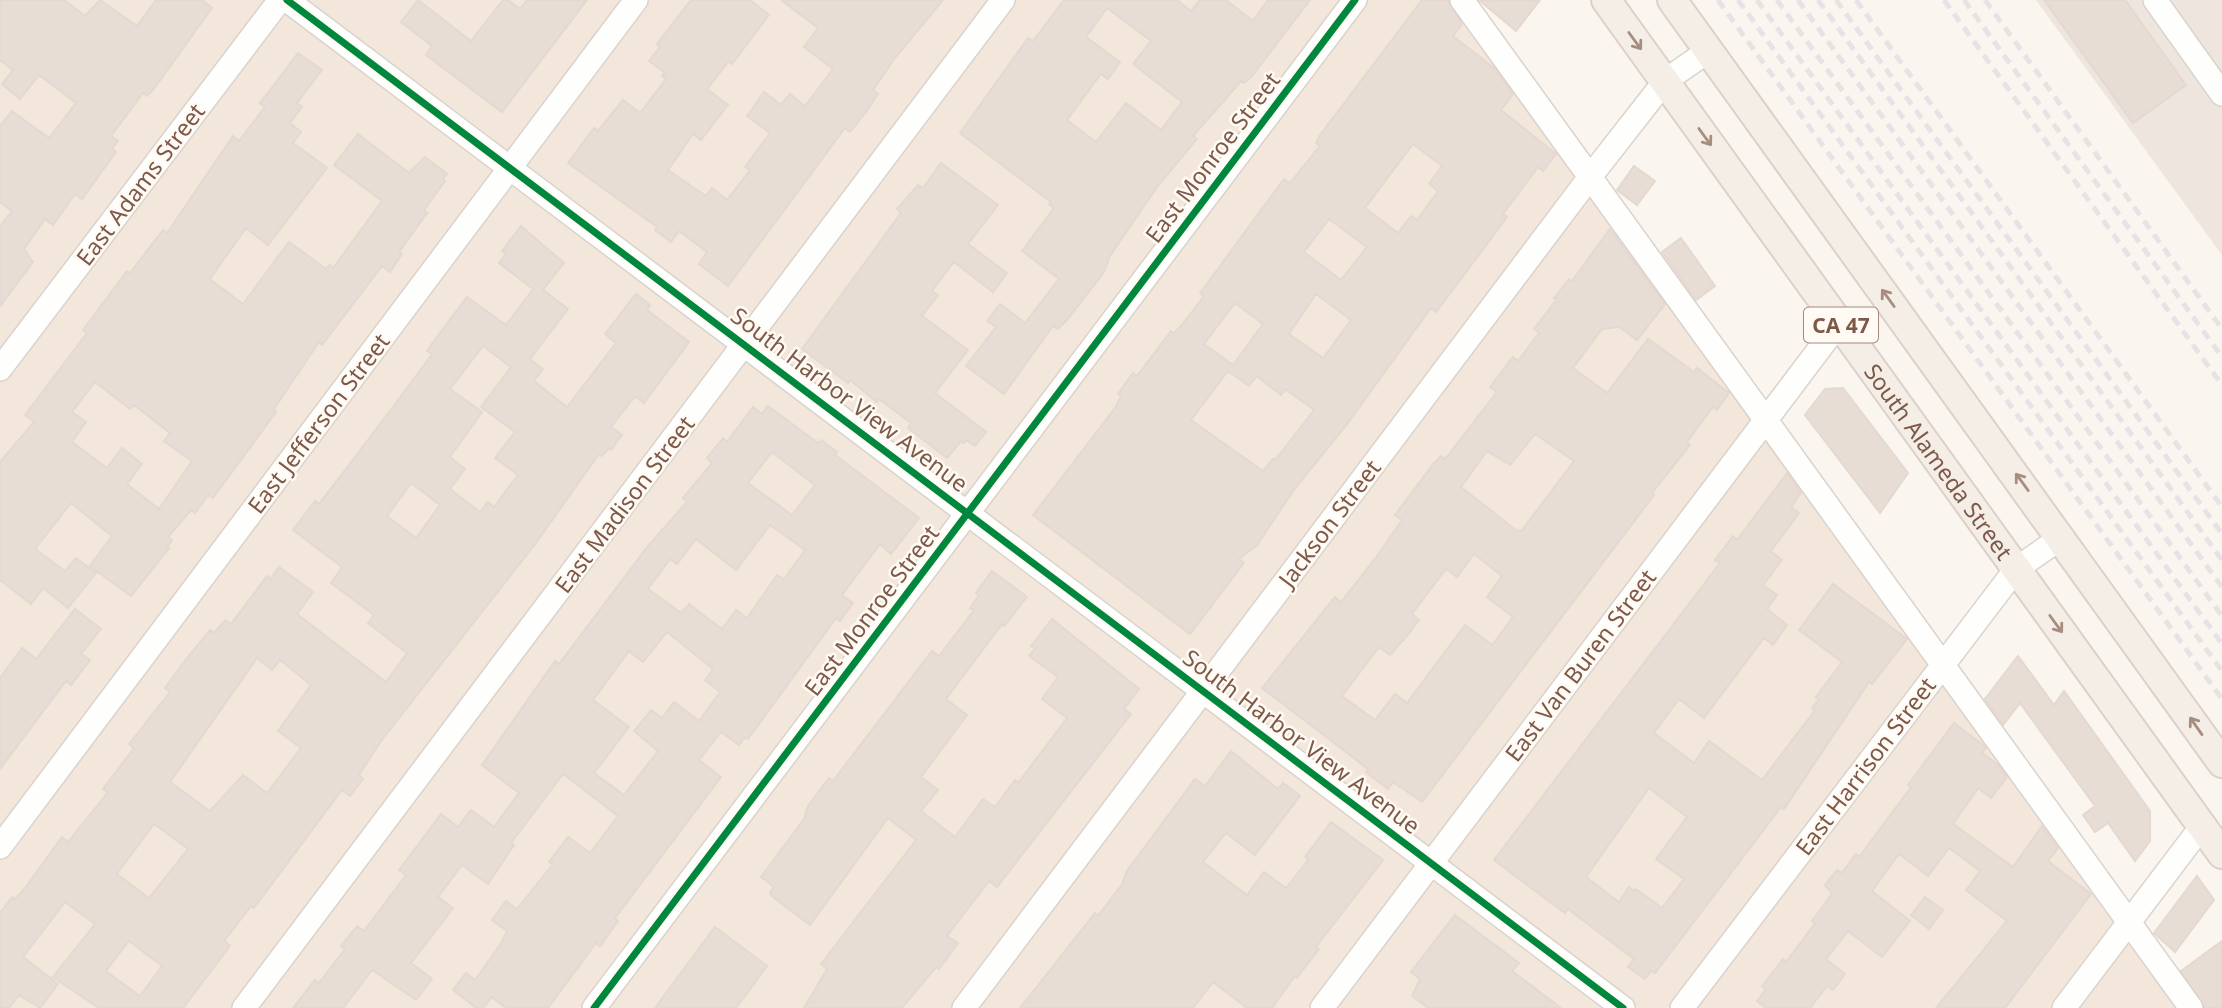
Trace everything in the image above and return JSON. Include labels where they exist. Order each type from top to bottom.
[{"type":"main road","name":"South Alameda Street","points":[[1606,0],[2222,854]]},
{"type":"main road","name":"CA 47","points":[[1672,0],[2062,537],[2222,763]]},
{"type":"street","name":"East Adams Street","points":[[0,369],[280,0]]},
{"type":"street","name":"South Harbor View Avenue","points":[[287,0],[969,511],[1623,1008]]},
{"type":"street","name":"East Jefferson Street","points":[[0,847],[636,0]]},
{"type":"street","name":"East Madison Street","points":[[244,1008],[1003,0]]},
{"type":"street","name":"East Monroe Street","points":[[594,1008],[1355,0]]},
{"type":"street","points":[[1461,0],[2191,1008]]},
{"type":"street","points":[[2155,0],[2222,94]]},
{"type":"street","name":"Jackson Street","points":[[964,1008],[1590,177],[1665,81],[1708,51]]},
{"type":"street","name":"East Van Buren Street","points":[[1322,1008],[1839,323]]},
{"type":"street","name":"East Harrison Street","points":[[1682,1008],[2016,569],[2062,537]]},
{"type":"street","points":[[2064,1008],[2202,826]]},
{"type":"shaded area","points":[[0,0],[1453,0],[2182,1008],[0,1008]]},
{"type":"shaded area","points":[[2036,0],[2222,0],[2222,255]]},
{"type":"building","points":[[0,0],[64,0],[85,16],[100,0],[137,26],[156,0],[202,0],[212,8],[153,90],[147,96],[143,93],[111,136],[118,141],[112,149],[116,152],[82,199],[75,194],[53,225],[45,219],[24,249],[33,262],[0,306],[0,226],[12,211],[0,202],[0,126],[12,111],[49,138],[76,103],[39,75],[20,99],[2,84],[13,70],[0,60]]},
{"type":"building","points":[[418,0],[471,41],[503,0],[508,0],[520,9],[527,0],[587,0],[502,112],[426,55],[432,46],[401,22]]},
{"type":"building","points":[[691,0],[750,0],[769,15],[732,64],[729,61],[707,89],[728,105],[701,140],[693,134],[668,170],[706,196],[712,188],[727,200],[750,170],[745,167],[770,133],[747,116],[764,92],[781,105],[790,94],[805,106],[833,69],[804,47],[818,28],[781,0],[943,0],[895,58],[873,90],[878,94],[866,112],[850,132],[845,128],[728,286],[699,264],[707,252],[679,231],[671,242],[655,230],[657,227],[568,163],[594,128],[598,131],[623,100],[640,113],[666,79],[662,76],[665,73],[649,61],[660,47],[657,44]]},
{"type":"building","points":[[1064,0],[1177,0],[1191,11],[1200,0],[1226,0],[1253,21],[1268,0],[1310,0],[1252,76],[1244,83],[1241,81],[1193,136],[1197,139],[1157,187],[1110,256],[1104,272],[1067,320],[1058,329],[1053,326],[1004,394],[966,366],[996,327],[987,321],[1000,304],[1025,323],[1059,279],[1022,251],[1054,208],[1049,204],[1051,202],[960,133],[1028,38],[1033,41]],"holes":[[[1107,8],[1151,41],[1133,64],[1182,102],[1161,130],[1126,103],[1096,142],[1067,120],[1101,74],[1108,79],[1120,62],[1086,37]]]},
{"type":"building","points":[[1422,0],[1448,0],[1462,24],[1453,36],[1494,68],[1513,94],[1501,110],[1556,154],[1543,171],[1538,167],[1503,214],[1507,217],[1436,312],[1431,308],[1348,423],[1293,491],[1257,545],[1239,559],[1244,563],[1190,634],[1033,515],[1115,408],[1121,396],[1118,394],[1133,373],[1137,376],[1171,331],[1174,333],[1181,326],[1204,296],[1200,293],[1284,179],[1290,183],[1320,146],[1316,143]],"holes":[[[1413,144],[1442,166],[1429,184],[1438,191],[1417,220],[1411,216],[1398,233],[1365,208]],[[1329,219],[1367,247],[1341,280],[1304,252]],[[1316,294],[1351,320],[1323,358],[1289,334]],[[1235,303],[1263,324],[1233,365],[1204,344]],[[1228,371],[1249,386],[1257,376],[1281,395],[1285,389],[1314,410],[1276,459],[1263,471],[1191,420]]]},
{"type":"building","points":[[1479,0],[1540,0],[1516,31]]},
{"type":"building","points":[[2044,0],[2125,0],[2186,85],[2133,123]]},
{"type":"building","points":[[298,53],[322,70],[297,103],[302,107],[290,123],[301,132],[293,143],[327,168],[268,245],[246,228],[210,279],[243,304],[289,242],[326,269],[330,265],[333,268],[382,201],[334,165],[358,134],[409,173],[425,157],[447,174],[443,179],[445,181],[424,210],[427,213],[399,252],[402,254],[390,272],[382,266],[322,345],[319,342],[274,409],[276,412],[213,498],[208,495],[195,513],[191,510],[168,537],[172,540],[167,547],[169,548],[131,596],[90,566],[112,536],[71,503],[35,549],[65,571],[76,558],[96,573],[68,608],[43,588],[31,604],[0,580],[0,462],[34,422],[25,415],[87,333],[83,330],[127,271],[130,273],[163,230],[167,233],[233,136],[239,141],[265,107],[260,103]],"holes":[[[95,382],[130,409],[134,405],[170,433],[164,441],[192,461],[159,509],[127,484],[142,464],[122,448],[107,468],[72,442],[86,422],[72,412]]]},
{"type":"building","points":[[941,163],[998,205],[968,244],[1007,273],[993,292],[954,262],[932,291],[938,295],[922,316],[968,350],[935,393],[986,432],[975,446],[966,440],[964,443],[961,441],[947,458],[908,428],[911,423],[879,399],[877,402],[850,380],[848,383],[802,349],[901,213],[897,209],[918,185],[923,188]]},
{"type":"building","points":[[1634,166],[1655,181],[1637,205],[1617,190]]},
{"type":"building","points":[[521,226],[564,263],[543,290],[568,309],[530,359],[543,369],[534,381],[567,407],[616,343],[605,334],[636,294],[650,305],[647,310],[689,342],[644,403],[635,396],[611,427],[622,435],[611,450],[609,448],[602,456],[599,454],[536,543],[381,741],[359,775],[363,779],[350,796],[342,790],[254,908],[251,906],[224,941],[230,946],[183,1008],[99,1008],[53,977],[95,924],[65,902],[23,957],[58,984],[40,1008],[19,995],[9,1008],[0,1008],[0,913],[12,897],[15,899],[25,888],[62,837],[68,842],[108,792],[103,789],[134,748],[129,744],[170,692],[165,688],[187,658],[210,630],[214,633],[225,620],[231,624],[267,576],[271,579],[279,567],[313,592],[297,614],[386,682],[407,653],[368,623],[374,615],[331,583],[342,567],[293,530],[315,501],[319,504],[396,403],[432,354],[427,351],[433,342],[467,297],[506,325],[533,289],[499,263],[506,254],[502,251]],"holes":[[[483,346],[511,367],[481,407],[515,432],[495,458],[518,475],[494,507],[488,502],[480,512],[450,489],[465,469],[450,457],[482,412],[450,389]],[[411,483],[440,505],[416,538],[387,516]],[[257,658],[272,670],[280,660],[311,685],[278,731],[301,748],[267,793],[243,775],[210,811],[170,782]],[[154,824],[188,849],[149,898],[117,874]],[[129,941],[162,966],[140,996],[106,971]]]},
{"type":"building","points":[[1610,229],[1665,304],[1637,340],[1619,327],[1602,329],[1573,368],[1607,393],[1648,339],[1694,372],[1697,368],[1729,393],[1717,410],[1713,407],[1687,442],[1690,445],[1652,493],[1654,495],[1422,802],[1393,782],[1388,789],[1366,772],[1368,769],[1262,688],[1335,597],[1341,602],[1377,556],[1402,520],[1395,515],[1434,463],[1441,456],[1445,459],[1497,392],[1490,387],[1513,357],[1518,361],[1539,333],[1534,329],[1557,299],[1554,298],[1569,279],[1572,281]],"holes":[[[1535,434],[1574,461],[1522,530],[1517,531],[1461,487],[1487,451],[1510,465]],[[1474,554],[1502,576],[1487,597],[1513,617],[1492,645],[1465,625],[1407,703],[1395,694],[1375,720],[1342,696],[1379,647],[1390,655],[1406,637],[1419,620],[1412,614],[1446,569],[1457,577]]]},
{"type":"building","points":[[1681,238],[1715,286],[1696,300],[1662,252]]},
{"type":"building","points":[[1843,388],[1908,473],[1880,513],[1805,415],[1825,389]]},
{"type":"building","points":[[768,406],[818,443],[821,440],[837,452],[835,455],[919,518],[891,554],[880,544],[842,595],[853,603],[840,621],[836,618],[748,739],[745,737],[739,745],[721,732],[699,760],[721,777],[615,918],[618,921],[600,946],[596,943],[548,1008],[506,1008],[492,997],[483,1008],[476,1008],[453,990],[466,973],[475,980],[502,942],[507,931],[492,920],[506,901],[517,909],[553,864],[549,862],[568,837],[590,853],[618,816],[563,774],[511,843],[514,845],[488,884],[462,865],[438,897],[453,908],[411,963],[432,979],[416,1000],[372,970],[343,1008],[293,1008],[315,980],[319,983],[345,949],[341,946],[357,926],[364,931],[406,875],[399,870],[441,814],[458,827],[471,810],[494,827],[519,793],[482,765],[555,661],[559,664],[648,546],[687,502],[683,498],[712,463],[707,458],[723,438],[727,442],[753,407],[762,414]],"holes":[[[772,452],[815,485],[792,515],[748,483]],[[770,525],[805,550],[784,579],[777,575],[747,618],[736,610],[722,629],[689,604],[681,613],[648,589],[670,559],[677,564],[696,539],[736,570]],[[667,632],[713,669],[705,680],[720,692],[699,721],[674,702],[662,718],[651,710],[634,731],[658,751],[624,795],[594,773],[629,727],[593,700],[629,651],[643,662]]]},
{"type":"building","points":[[1787,473],[1801,493],[1791,507],[1799,513],[1771,551],[1782,560],[1763,585],[1777,595],[1767,609],[1787,625],[1773,645],[1764,638],[1704,718],[1679,699],[1654,733],[1694,763],[1709,741],[1762,780],[1815,710],[1812,708],[1819,699],[1816,697],[1842,662],[1799,630],[1833,584],[1907,639],[1872,684],[1869,682],[1784,809],[1781,807],[1655,973],[1651,971],[1645,979],[1628,967],[1634,959],[1568,909],[1565,913],[1494,860],[1720,563],[1715,560],[1733,536],[1737,540]],"holes":[[[1649,788],[1687,817],[1656,859],[1684,879],[1662,908],[1629,887],[1619,902],[1586,877]]]},
{"type":"building","points":[[992,571],[1027,597],[1004,626],[1002,624],[946,699],[967,715],[921,777],[938,790],[921,811],[955,837],[983,799],[995,807],[1015,780],[1018,783],[1067,718],[1042,699],[1058,677],[1029,656],[1035,649],[1031,646],[1052,619],[1139,689],[1124,709],[1131,714],[997,887],[989,881],[947,936],[958,943],[939,969],[936,967],[902,1008],[804,1008],[827,969],[821,964],[916,840],[888,818],[810,925],[773,897],[770,893],[774,887],[761,877],[804,819],[808,806],[829,778],[833,781],[932,651],[939,656],[974,610],[970,608],[979,595],[976,593]]},
{"type":"building","points":[[75,609],[101,629],[81,654],[90,660],[71,685],[66,681],[0,769],[0,678],[22,648],[36,659]]},
{"type":"building","points":[[2018,656],[2054,705],[2064,691],[2150,811],[2150,841],[2135,861],[2108,823],[2095,832],[2083,815],[2095,806],[2020,703],[2003,725],[1985,699]]},
{"type":"building","points":[[1954,723],[1986,748],[1982,753],[1997,764],[2007,777],[1991,798],[1978,788],[1953,824],[2013,867],[2042,826],[2058,848],[2048,861],[2091,894],[2005,1008],[1936,1008],[2007,921],[1966,890],[1980,871],[1949,848],[1928,876],[1899,854],[1872,891],[1910,921],[1882,957],[1848,931],[1826,959],[1845,974],[1833,990],[1827,986],[1810,1008],[1766,1008],[1757,1001],[1766,989],[1762,986],[1783,959],[1786,962],[1815,923],[1812,921],[1832,894],[1825,885],[1837,870],[1842,873],[1856,854],[1859,857]]},
{"type":"building","points":[[1231,751],[1278,789],[1283,783],[1300,796],[1255,855],[1226,833],[1203,862],[1247,895],[1264,872],[1286,888],[1309,859],[1305,857],[1331,822],[1383,860],[1316,947],[1319,949],[1297,978],[1295,976],[1272,1008],[1247,1008],[1213,982],[1193,1008],[1020,1008],[1095,913],[1098,916],[1122,884],[1127,871],[1195,779],[1205,786]]},
{"type":"building","points":[[2197,876],[2214,900],[2175,952],[2154,933]]},
{"type":"building","points":[[1925,897],[1943,910],[1929,929],[1911,915]]},
{"type":"building","points":[[1455,915],[1519,963],[1512,971],[1561,1008],[1428,1008],[1412,996],[1420,979],[1411,972]]},
{"type":"building","points":[[715,927],[767,966],[736,1008],[655,1008]]},
{"type":"building","points":[[2222,941],[2222,1008],[2205,1008],[2181,971]]},
{"type":"railway","points":[[1718,0],[2222,699]]},
{"type":"railway","points":[[1738,0],[2222,671]]},
{"type":"railway","points":[[1757,0],[2222,644]]},
{"type":"railway","points":[[1777,0],[2222,616]]},
{"type":"railway","points":[[1798,0],[2222,587]]},
{"type":"railway","points":[[1818,0],[2222,560]]},
{"type":"railway","points":[[1836,0],[2222,534]]},
{"type":"railway","points":[[1856,0],[2222,507]]},
{"type":"railway","points":[[1944,0],[2222,385]]},
{"type":"railway","points":[[1964,0],[2222,357]]},
{"type":"railway","points":[[1985,0],[2222,329]]},
{"type":"cycle path","points":[[287,0],[1623,1008]]},
{"type":"cycle path","points":[[594,1008],[1355,0]]}]
